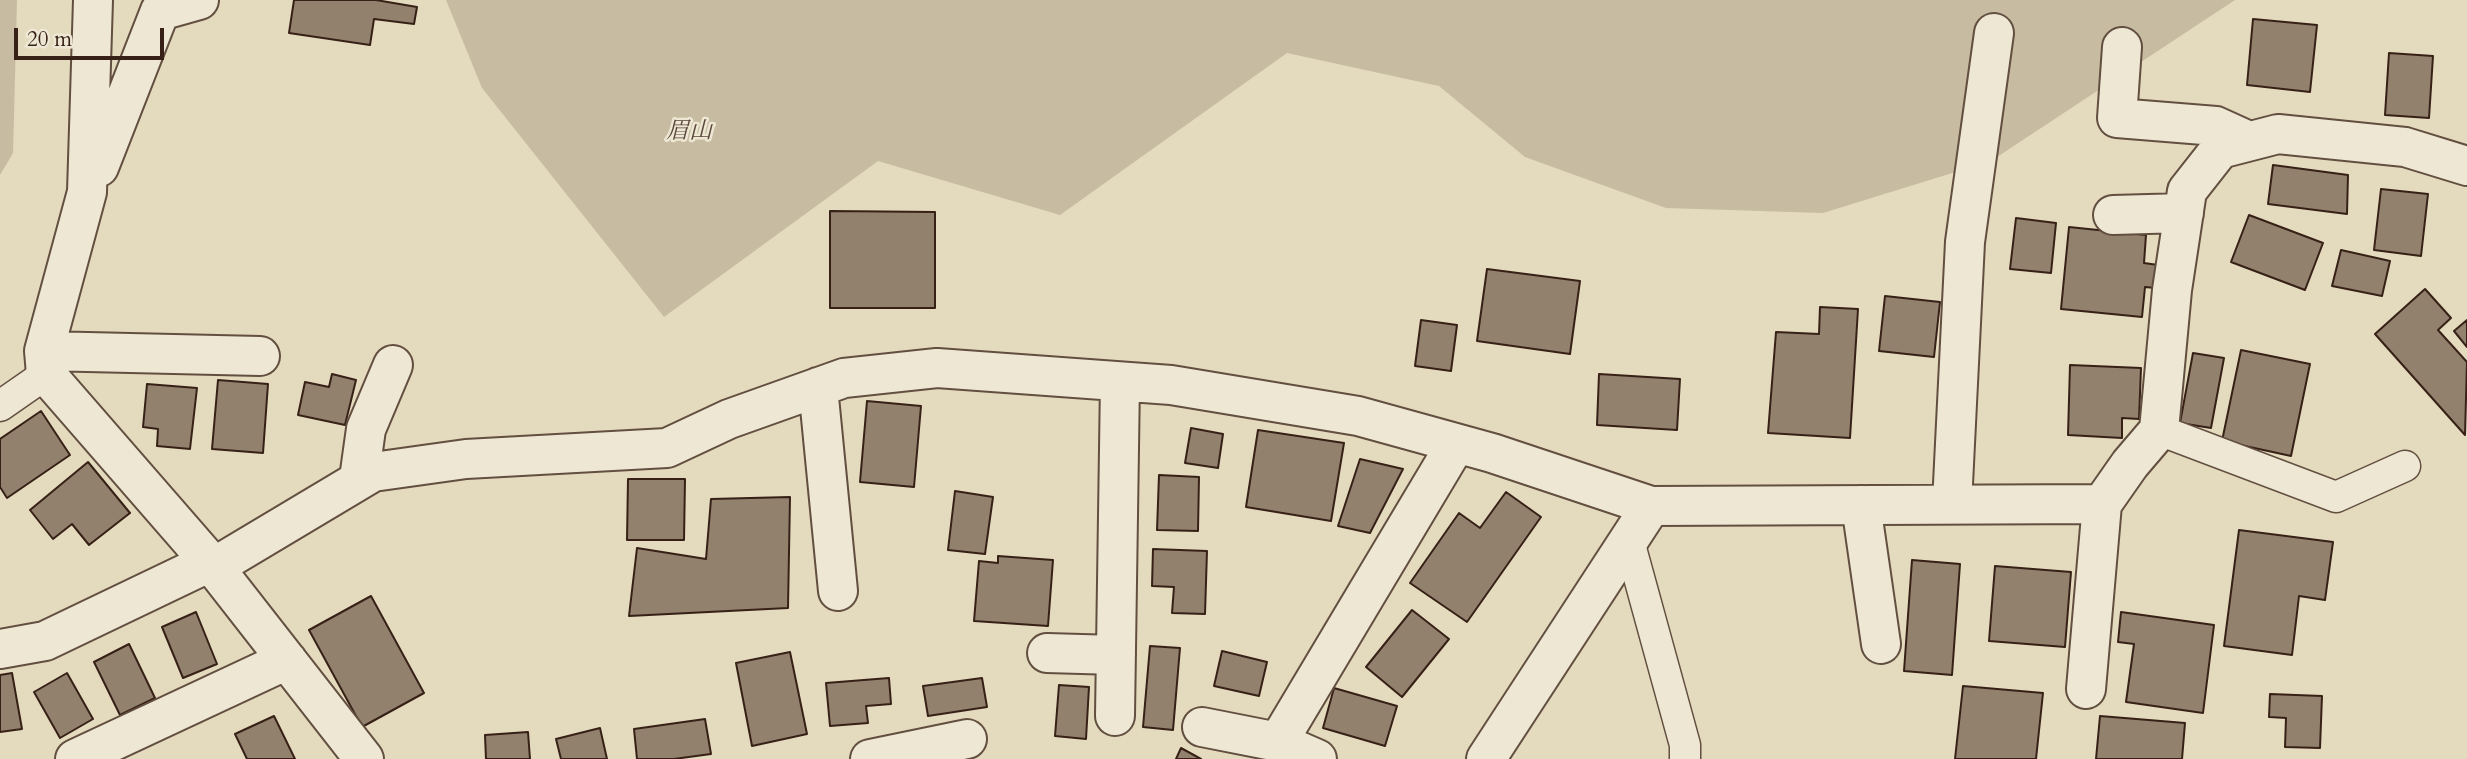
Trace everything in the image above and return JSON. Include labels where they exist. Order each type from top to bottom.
[{"type":"street","points":[[45,362],[87,192],[93,0]]},
{"type":"street","points":[[77,228],[160,11],[199,0]]},
{"type":"street","points":[[1952,504],[1965,242],[1994,33]]},
{"type":"street","points":[[2122,47],[2117,118],[2216,126],[2249,141]]},
{"type":"street","points":[[2086,689],[2102,504],[2130,464],[2159,430],[2172,290],[2187,191],[2220,149],[2278,134],[2405,147],[2467,166]]},
{"type":"street","points":[[2113,215],[2184,213]]},
{"type":"street","points":[[45,362],[260,356]]},
{"type":"street","points":[[45,362],[212,564],[364,759]]},
{"type":"street","points":[[359,480],[366,429],[393,365]]},
{"type":"street","points":[[0,649],[45,641],[212,564],[373,472],[466,459],[667,448],[729,419],[844,378],[937,368],[1171,385],[1358,416],[1456,443],[1651,506],[2102,504]]},
{"type":"street","points":[[1115,716],[1120,382]]},
{"type":"street","points":[[818,387],[838,591]]},
{"type":"street","points":[[1278,742],[1456,443]]},
{"type":"street","points":[[1861,505],[1881,645]]},
{"type":"street","points":[[1486,759],[1651,506]]},
{"type":"street","points":[[1047,653],[1116,655]]},
{"type":"street","points":[[75,759],[122,749],[287,660]]},
{"type":"street","points":[[1202,727],[1278,742],[1317,759]]},
{"type":"street","points":[[870,759],[967,739]]},
{"type":"lane","points":[[0,406],[45,362]]},
{"type":"lane","points":[[2159,430],[2336,497],[2405,466]]},
{"type":"lane","points":[[1629,541],[1685,745],[1685,759]]},
{"type":"green space","points":[[0,0],[17,0],[13,153],[0,175]]},
{"type":"green space","name":"眉山","points":[[446,0],[2235,0],[1991,161],[1823,213],[1666,208],[1525,157],[1439,86],[1287,53],[1060,215],[878,161],[664,317],[482,88]]},
{"type":"building","points":[[294,0],[376,0],[417,7],[414,24],[374,19],[370,45],[289,33]]},
{"type":"building","points":[[2253,19],[2317,25],[2310,92],[2247,85]]},
{"type":"building","points":[[2389,53],[2433,56],[2429,118],[2385,115]]},
{"type":"building","points":[[2273,165],[2348,175],[2347,214],[2268,204]]},
{"type":"building","points":[[2381,189],[2428,194],[2421,256],[2374,250]]},
{"type":"building","points":[[830,211],[935,212],[935,308],[830,308]]},
{"type":"building","points":[[2249,215],[2323,243],[2305,290],[2231,262]]},
{"type":"building","points":[[2016,218],[2056,223],[2051,273],[2010,269]]},
{"type":"building","points":[[2069,227],[2146,235],[2144,263],[2158,265],[2155,288],[2145,287],[2142,317],[2061,309]]},
{"type":"building","points":[[2341,250],[2390,261],[2382,296],[2332,286]]},
{"type":"building","points":[[1487,269],[1580,281],[1570,354],[1477,341]]},
{"type":"building","points":[[2425,289],[2451,318],[2438,330],[2467,362],[2465,435],[2375,334]]},
{"type":"building","points":[[1885,296],[1940,302],[1934,357],[1879,351]]},
{"type":"building","points":[[1820,307],[1858,309],[1850,438],[1768,433],[1776,332],[1819,334]]},
{"type":"building","points":[[1421,320],[1457,325],[1451,371],[1415,366]]},
{"type":"building","points":[[2467,320],[2467,347],[2454,331]]},
{"type":"building","points":[[2241,350],[2310,364],[2291,456],[2222,441]]},
{"type":"building","points":[[2193,353],[2224,358],[2211,428],[2180,423]]},
{"type":"building","points":[[2070,365],[2141,368],[2139,419],[2122,418],[2122,438],[2068,435]]},
{"type":"building","points":[[332,374],[356,380],[345,425],[298,415],[305,382],[329,387]]},
{"type":"building","points":[[1599,374],[1680,379],[1677,430],[1597,425]]},
{"type":"building","points":[[218,380],[268,384],[263,453],[212,449]]},
{"type":"building","points":[[147,384],[197,388],[190,449],[157,446],[158,429],[143,427]]},
{"type":"building","points":[[867,401],[921,406],[914,487],[860,482]]},
{"type":"building","points":[[41,411],[70,455],[7,498],[0,487],[0,439]]},
{"type":"building","points":[[1191,428],[1223,434],[1218,468],[1185,463]]},
{"type":"building","points":[[1258,430],[1344,443],[1331,521],[1246,507]]},
{"type":"building","points":[[1360,459],[1403,469],[1370,533],[1338,526]]},
{"type":"building","points":[[88,462],[130,513],[89,545],[72,524],[53,539],[30,510]]},
{"type":"building","points":[[1159,475],[1199,477],[1198,531],[1157,530]]},
{"type":"building","points":[[628,479],[685,479],[684,540],[627,540]]},
{"type":"building","points":[[955,491],[993,497],[985,554],[948,550]]},
{"type":"building","points":[[1506,492],[1541,517],[1467,622],[1410,583],[1459,513],[1480,528]]},
{"type":"building","points":[[790,497],[788,608],[629,616],[637,548],[706,559],[711,499]]},
{"type":"building","points":[[2239,530],[2333,542],[2325,600],[2299,596],[2292,655],[2224,646]]},
{"type":"building","points":[[1153,549],[1207,551],[1205,614],[1172,613],[1174,587],[1152,586]]},
{"type":"building","points":[[998,556],[1053,560],[1048,626],[974,621],[979,561],[998,563]]},
{"type":"building","points":[[1912,560],[1960,564],[1952,675],[1904,671]]},
{"type":"building","points":[[1995,566],[2071,572],[2065,647],[1989,641]]},
{"type":"building","points":[[371,596],[424,693],[362,727],[309,630]]},
{"type":"building","points":[[1412,610],[1449,639],[1402,697],[1366,667]]},
{"type":"building","points":[[196,612],[217,664],[183,678],[162,627]]},
{"type":"building","points":[[2121,612],[2214,625],[2203,713],[2126,702],[2134,644],[2118,642]]},
{"type":"building","points":[[129,644],[155,698],[120,715],[94,662]]},
{"type":"building","points":[[1150,646],[1180,648],[1173,730],[1143,727]]},
{"type":"building","points":[[1222,651],[1267,662],[1259,696],[1214,686]]},
{"type":"building","points":[[790,652],[807,734],[752,746],[736,663]]},
{"type":"building","points":[[12,673],[22,729],[0,732],[0,675]]},
{"type":"building","points":[[67,673],[93,719],[60,738],[34,692]]},
{"type":"building","points":[[889,678],[891,704],[866,706],[868,723],[830,726],[826,683]]},
{"type":"building","points":[[982,678],[987,707],[928,716],[923,686]]},
{"type":"building","points":[[1059,685],[1089,687],[1086,739],[1055,736]]},
{"type":"building","points":[[1963,686],[2043,693],[2036,759],[1955,759]]},
{"type":"building","points":[[1334,688],[1397,706],[1385,746],[1323,728]]},
{"type":"building","points":[[2270,694],[2322,696],[2320,748],[2285,747],[2286,718],[2269,717]]},
{"type":"building","points":[[274,716],[295,759],[247,759],[235,734]]},
{"type":"building","points":[[2100,716],[2185,723],[2182,759],[2096,759]]},
{"type":"building","points":[[705,719],[711,754],[674,759],[637,759],[634,729]]},
{"type":"building","points":[[600,728],[607,759],[561,759],[556,739]]},
{"type":"building","points":[[528,732],[530,759],[486,759],[485,735]]},
{"type":"building","points":[[1181,748],[1201,759],[1176,759]]}]
